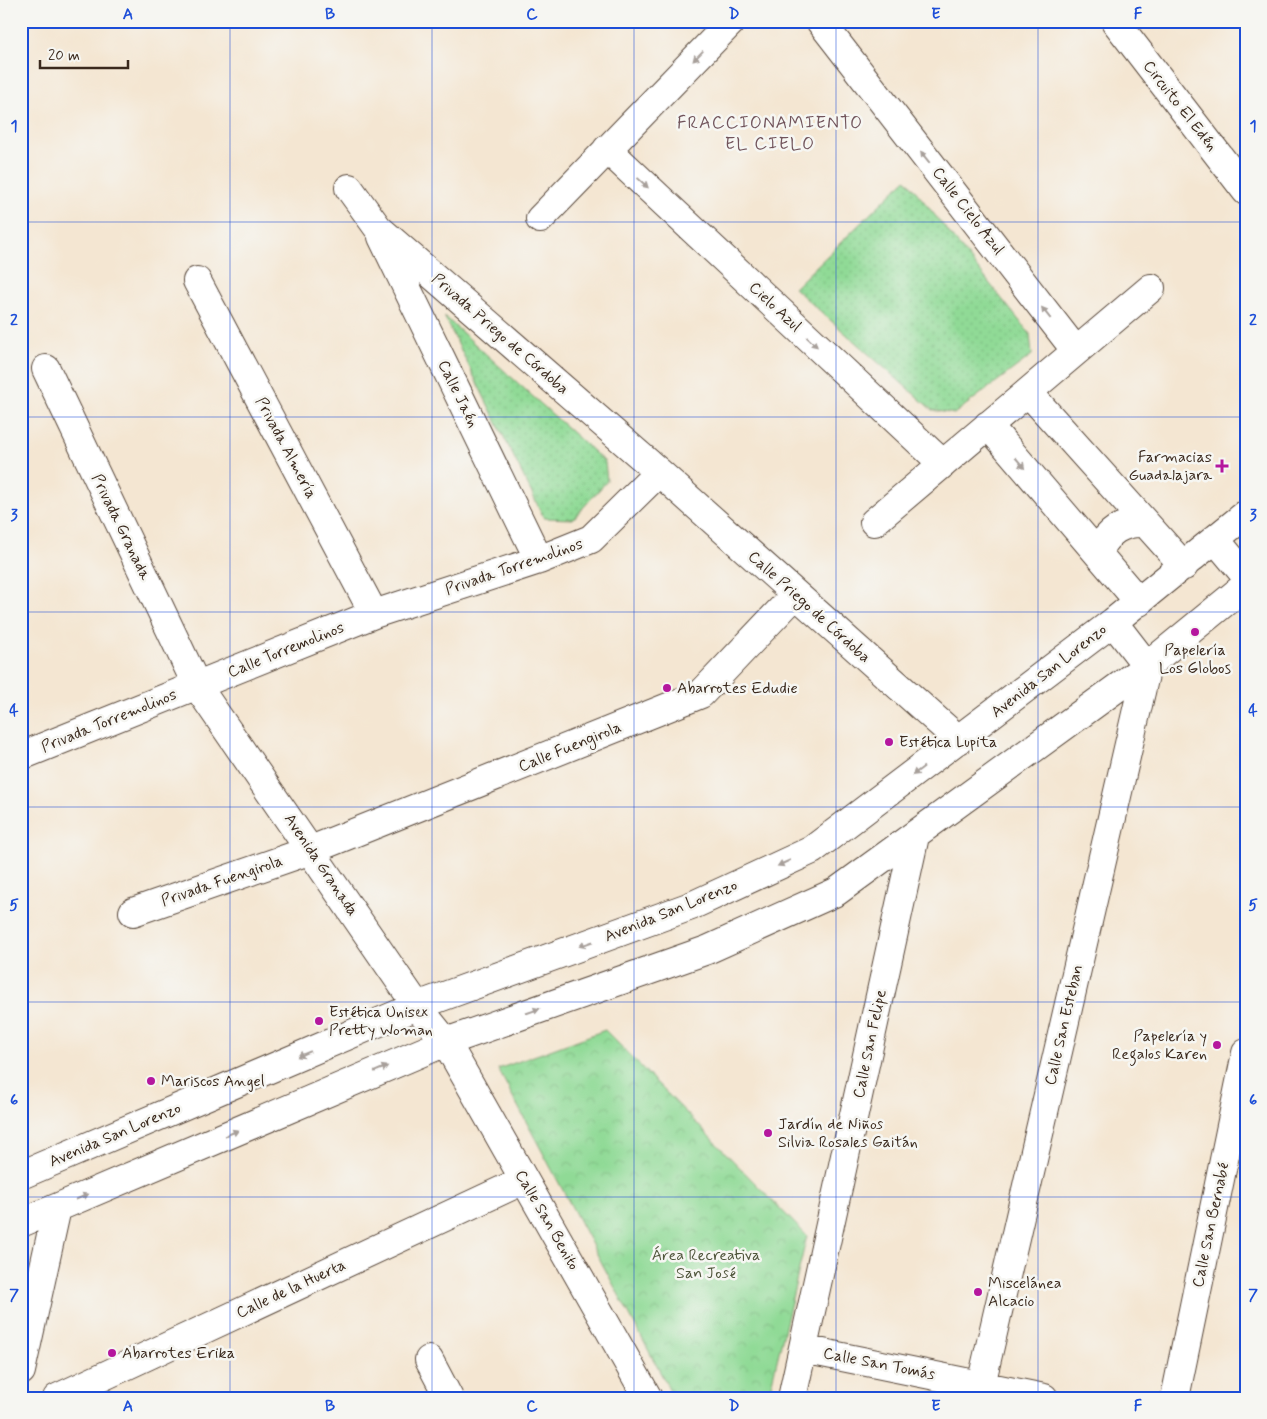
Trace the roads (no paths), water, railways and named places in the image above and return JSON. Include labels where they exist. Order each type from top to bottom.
[{"type":"street","points":[[540,218],[732,21]]},
{"type":"street","name":"Calle Cielo Azul","points":[[820,21],[1076,351]]},
{"type":"street","name":"Circuito El Edén","points":[[1115,21],[1246,191]]},
{"type":"street","name":"Cielo Azul","points":[[608,149],[943,464]]},
{"type":"street","name":"Privada Priego de Córdoba","points":[[350,188],[378,228],[659,472]]},
{"type":"street","name":"Calle Jaén","points":[[378,228],[539,560]]},
{"type":"street","name":"Privada Almería","points":[[197,281],[374,614]]},
{"type":"street","points":[[874,522],[1151,288]]},
{"type":"street","name":"Privada Granada","points":[[46,368],[197,686]]},
{"type":"street","points":[[1028,392],[1184,566]]},
{"type":"street","points":[[988,425],[1139,602]]},
{"type":"street","name":"Privada Torremolinos","points":[[374,614],[539,560],[591,539],[659,472]]},
{"type":"street","name":"Calle Priego de Córdoba","points":[[659,472],[959,740]]},
{"type":"street","name":"Avenida San Lorenzo","points":[[21,1175],[417,1006],[691,906],[812,850],[1139,602],[1246,514]]},
{"type":"street","points":[[1097,552],[1108,534],[1116,529],[1125,524],[1144,523]]},
{"type":"street","points":[[1215,539],[1246,576]]},
{"type":"street","points":[[21,1223],[446,1042],[707,950],[836,892],[1147,666],[1246,585]]},
{"type":"street","name":"Calle Fuengirola","points":[[311,850],[701,694],[795,595]]},
{"type":"street","name":"Calle Torremolinos","points":[[197,686],[374,614]]},
{"type":"street","points":[[1113,622],[1147,666]]},
{"type":"street","name":"Calle San Esteban","points":[[981,1385],[1147,666]]},
{"type":"street","name":"Privada Torremolinos","points":[[21,756],[197,686]]},
{"type":"street","name":"Avenida Granada","points":[[197,686],[417,1006],[446,1042]]},
{"type":"street","name":"Calle San Felipe","points":[[792,1398],[915,836]]},
{"type":"street","name":"Privada Fuengirola","points":[[134,912],[311,850]]},
{"type":"street","name":"Calle San Benito","points":[[446,1042],[648,1398]]},
{"type":"street","name":"Calle San Bernabé","points":[[1175,1398],[1246,1053]]},
{"type":"street","name":"Calle de la Huerta","points":[[58,1398],[524,1180]]},
{"type":"street","points":[[21,1371],[57,1208]]},
{"type":"street","name":"Calle San Tomás","points":[[803,1349],[1044,1398]]},
{"type":"street","points":[[429,1360],[449,1398]]},
{"type":"place","name":"Farmacias Guadalajara","points":[[1222,466]]},
{"type":"place","name":"Papelería Los Globos","points":[[1195,632]]},
{"type":"place","name":"Abarrotes Edudie","points":[[667,688]]},
{"type":"place","name":"Estética Lupita","points":[[889,742]]},
{"type":"place","name":"Estética Unisex Pretty Woman","points":[[319,1021]]},
{"type":"place","name":"Papelería y Regalos Karen","points":[[1217,1045]]},
{"type":"place","name":"Mariscos Angel","points":[[151,1081]]},
{"type":"place","name":"Jardín de Niños Silvia Rosales Gaitán","points":[[768,1133]]},
{"type":"place","name":"Miscelánea Alcacio","points":[[978,1292]]},
{"type":"place","name":"Abarrotes Erika","points":[[112,1353]]},
{"type":"district","name":"FRACCIONAMIENTO EL CIELO","points":[[770,133]]},
{"type":"park label","name":"Área Recreativa San José","points":[[706,1264]]}]
